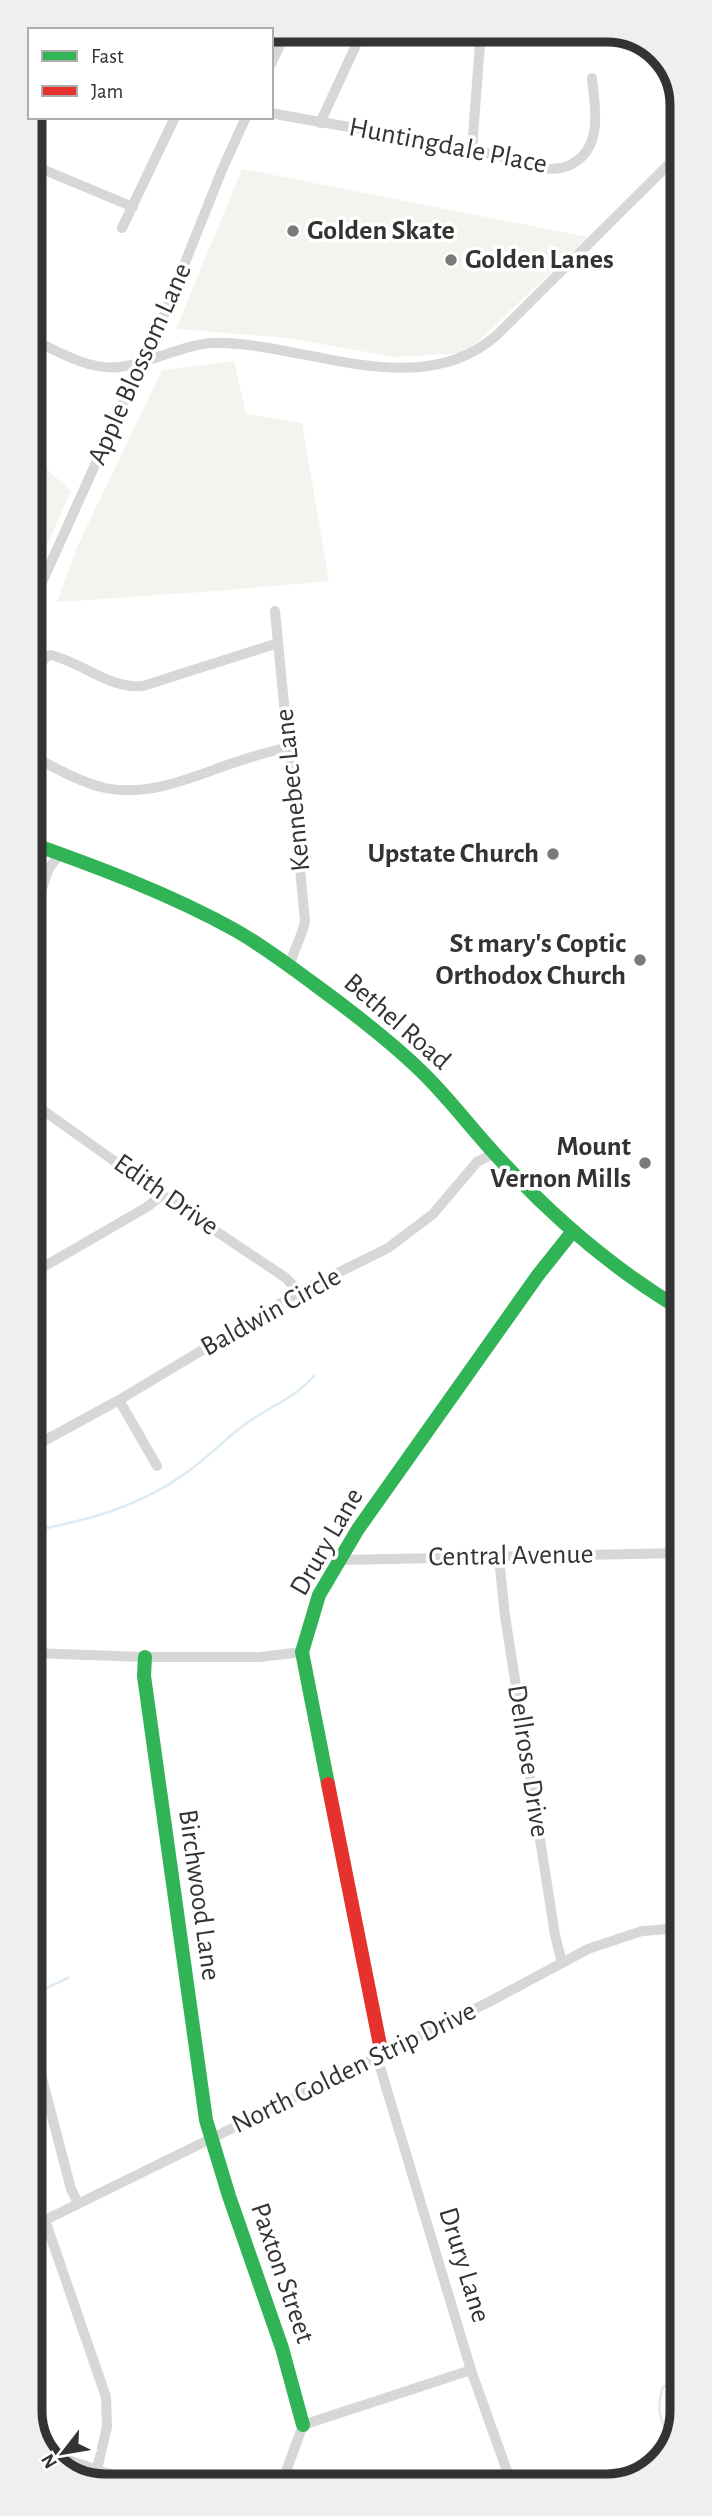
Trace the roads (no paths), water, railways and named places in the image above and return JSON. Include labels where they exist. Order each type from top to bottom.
[{"type":"street","points":[[273,60],[281,42]]},
{"type":"street","points":[[320,123],[357,42]]},
{"type":"street","points":[[472,149],[480,42]]},
{"type":"street","name":"Huntingdale Place","points":[[273,113],[472,149],[548,170],[571,165],[593,142],[596,116],[592,78]]},
{"type":"street","points":[[122,228],[174,119]]},
{"type":"street","name":"Apple Blossom Lane","points":[[42,582],[132,383],[146,360],[245,119]]},
{"type":"street","points":[[42,344],[95,366],[120,367],[186,347],[222,342],[247,344],[322,359],[386,366],[427,366],[460,358],[480,349],[497,335],[670,163]]},
{"type":"street","points":[[42,169],[133,207]]},
{"type":"street","name":"Kennebec Lane","points":[[275,611],[305,921],[303,934],[291,958],[290,967]]},
{"type":"street","points":[[42,662],[51,655],[120,685],[143,686],[278,643]]},
{"type":"street","points":[[42,761],[89,783],[113,789],[136,790],[174,783],[243,759],[289,747]]},
{"type":"street","name":"Bethel Road","points":[[42,847],[197,911],[236,931],[358,1016],[441,1091],[494,1153],[573,1231],[639,1283],[670,1303]]},
{"type":"street","points":[[42,888],[49,868],[60,854]]},
{"type":"street","name":"Edith Drive","points":[[42,1110],[162,1195],[286,1278],[299,1292]]},
{"type":"street","name":"Baldwin Circle","points":[[42,1442],[119,1400],[299,1292],[388,1248],[433,1214],[477,1162],[494,1153]]},
{"type":"street","points":[[42,1267],[162,1195]]},
{"type":"street","name":"Drury Lane","points":[[509,2474],[471,2370],[380,2056],[302,1653],[307,1628],[319,1595],[358,1529],[538,1275],[573,1231]]},
{"type":"street","points":[[119,1400],[157,1466]]},
{"type":"street","name":"Central Avenue","points":[[340,1560],[670,1553]]},
{"type":"street","name":"Dellrose Drive","points":[[499,1558],[505,1616],[550,1908],[562,1963]]},
{"type":"street","points":[[42,1653],[260,1657],[302,1653]]},
{"type":"street","name":"Birchwood Lane","points":[[145,1657],[144,1676],[167,1844],[203,2102],[211,2139]]},
{"type":"street","name":"North Golden Strip Drive","points":[[42,2222],[380,2056],[588,1949],[626,1935],[670,1928]]},
{"type":"street","points":[[42,2078],[71,2189],[78,2203]]},
{"type":"street","name":"Paxton Street","points":[[211,2139],[292,2376],[303,2425]]},
{"type":"street","points":[[45,2220],[106,2397],[107,2427],[97,2469]]},
{"type":"street","points":[[285,2474],[303,2425],[471,2370]]},
{"type":"street","points":[[65,2459],[111,2474]]},
{"type":"waterway","points":[[42,1529],[112,1511],[168,1485],[201,1462],[244,1425],[290,1397],[314,1376]]},
{"type":"waterway","points":[[42,1990],[68,1978]]},
{"type":"waterway","points":[[666,2433],[659,2403],[663,2387],[670,2384]]},
{"type":"place","name":"Golden Skate","points":[[293,231]]},
{"type":"place","name":"Golden Lanes","points":[[451,260]]},
{"type":"place","name":"Upstate Church","points":[[553,854]]},
{"type":"place","name":"St mary's Coptic Orthodox Church","points":[[640,960]]},
{"type":"place","name":"Mount Vernon Mills","points":[[645,1163]]}]
